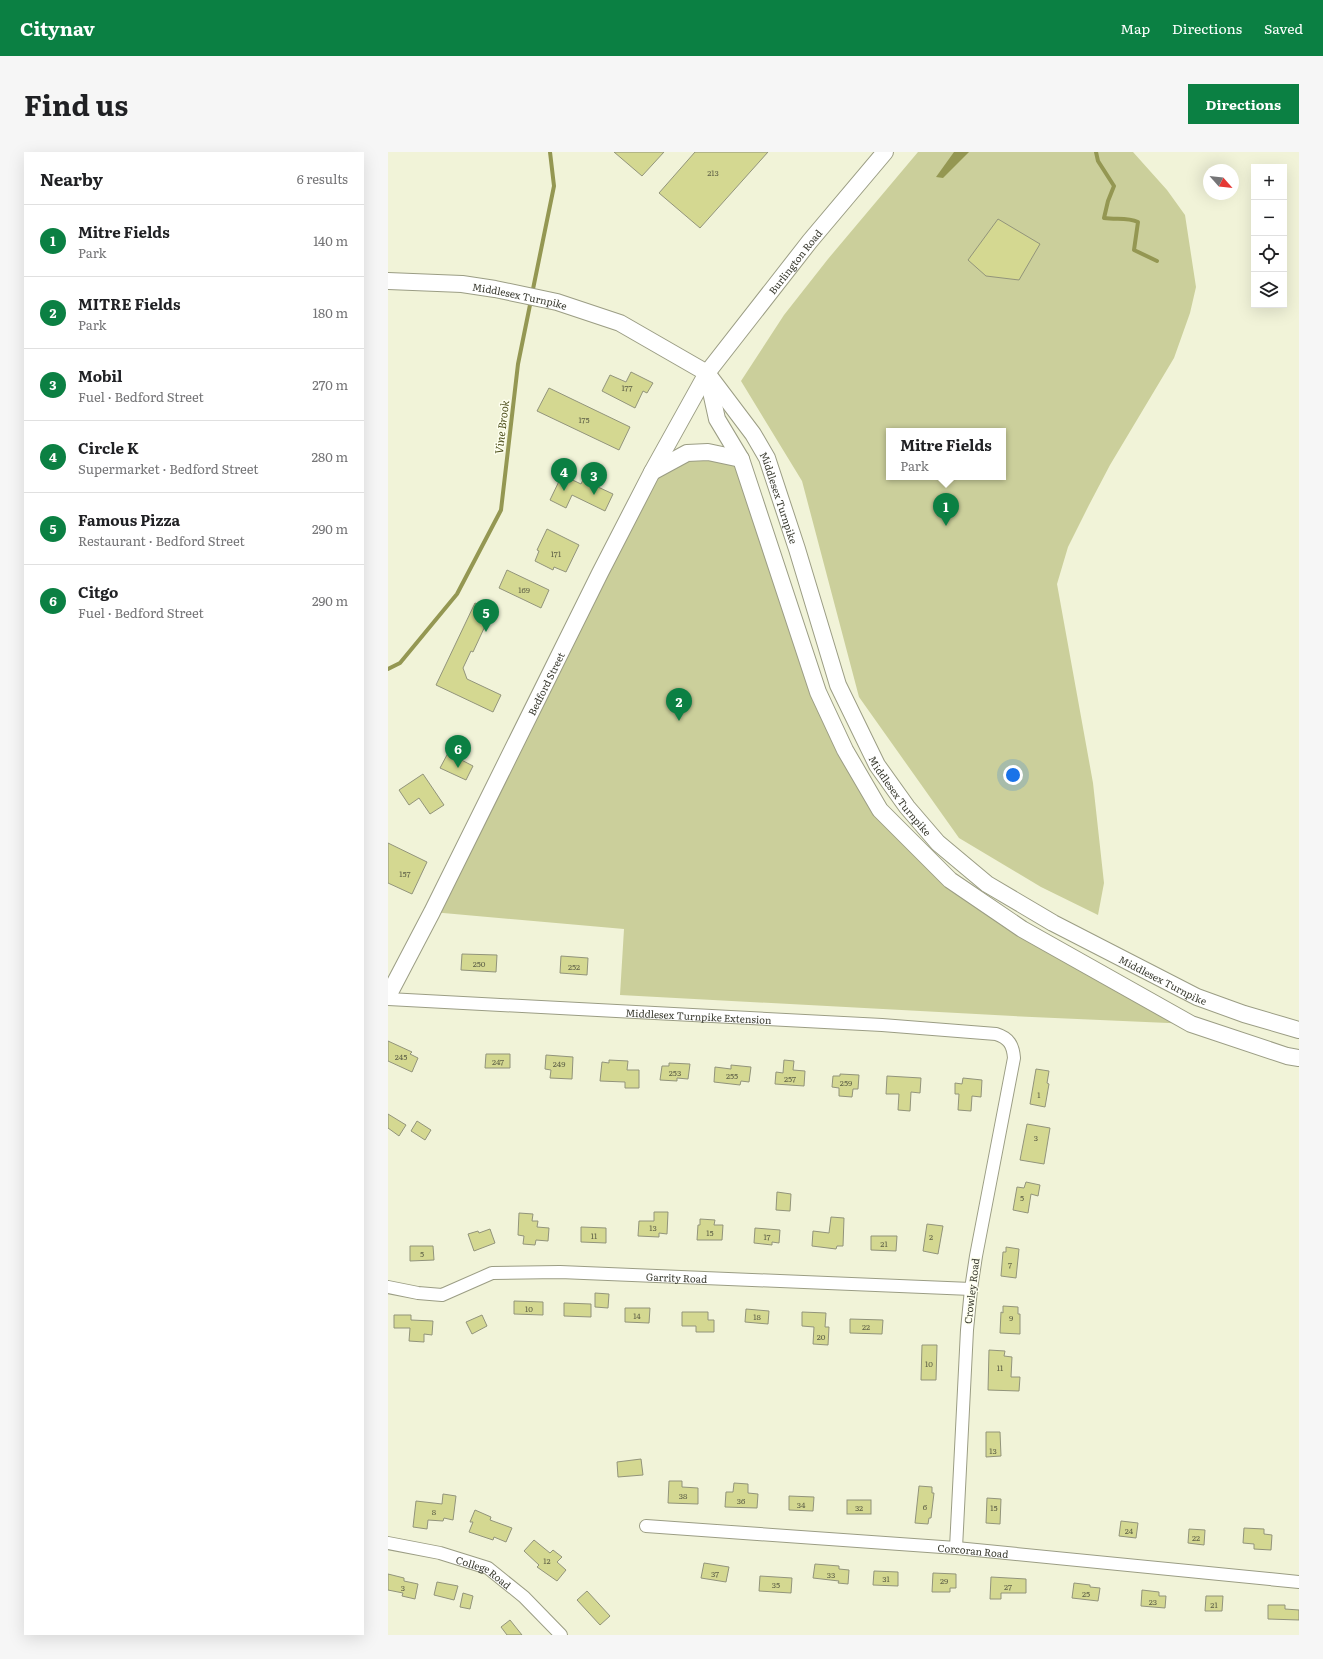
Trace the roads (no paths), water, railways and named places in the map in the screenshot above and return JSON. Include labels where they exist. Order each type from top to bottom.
[{"type":"main road","name":"Burlington Road","points":[[707,373],[810,241],[885,152]]},
{"type":"main road","name":"Middlesex Turnpike","points":[[392,279],[462,284],[495,289],[557,302],[620,323],[707,373],[753,434],[767,458],[797,549],[838,686],[876,765],[907,807],[938,843],[987,884],[1053,923],[1197,997],[1244,1014],[1299,1030]]},
{"type":"main road","name":"Middlesex Turnpike","points":[[707,373],[717,419],[741,459],[818,692],[845,750],[880,810],[950,880],[1022,929],[1191,1024],[1287,1056],[1299,1058]]},
{"type":"main road","name":"Bedford Street","points":[[388,998],[600,573],[652,472],[707,373]]},
{"type":"main road","points":[[652,472],[687,452],[708,452],[741,459]]},
{"type":"street","name":"Middlesex Turnpike Extension","points":[[388,998],[882,1025],[996,1034],[1007,1040]]},
{"type":"street","name":"Crowley Road","points":[[956,1548],[967,1330],[971,1289],[1014,1058],[1013,1048],[1007,1040]]},
{"type":"street","name":"Garrity Road","points":[[388,1288],[442,1295],[487,1274],[497,1272],[561,1272],[971,1289]]},
{"type":"street","name":"Corcoran Road","points":[[646,1526],[956,1548],[1299,1582]]},
{"type":"street","name":"College Road","points":[[388,1543],[440,1553],[488,1568],[524,1597],[561,1635]]},
{"type":"waterway","name":"Vine Brook","points":[[532,294],[554,186],[550,152]]},
{"type":"waterway","points":[[1096,152],[1098,161],[1114,186],[1108,201],[1104,218],[1138,222],[1134,250],[1157,261]]},
{"type":"waterway","name":"Vine Brook","points":[[388,669],[400,663],[457,594],[501,510],[518,364],[531,300]]},
{"type":"place","name":"Circle K","points":[[564,491]]},
{"type":"place","name":"Mobil","points":[[594,495]]},
{"type":"place","name":"Mitre Fields","points":[[946,526]]},
{"type":"place","name":"Famous Pizza","points":[[486,632]]},
{"type":"place","name":"MITRE Fields","points":[[679,721]]},
{"type":"place","name":"Citgo","points":[[458,768]]}]
